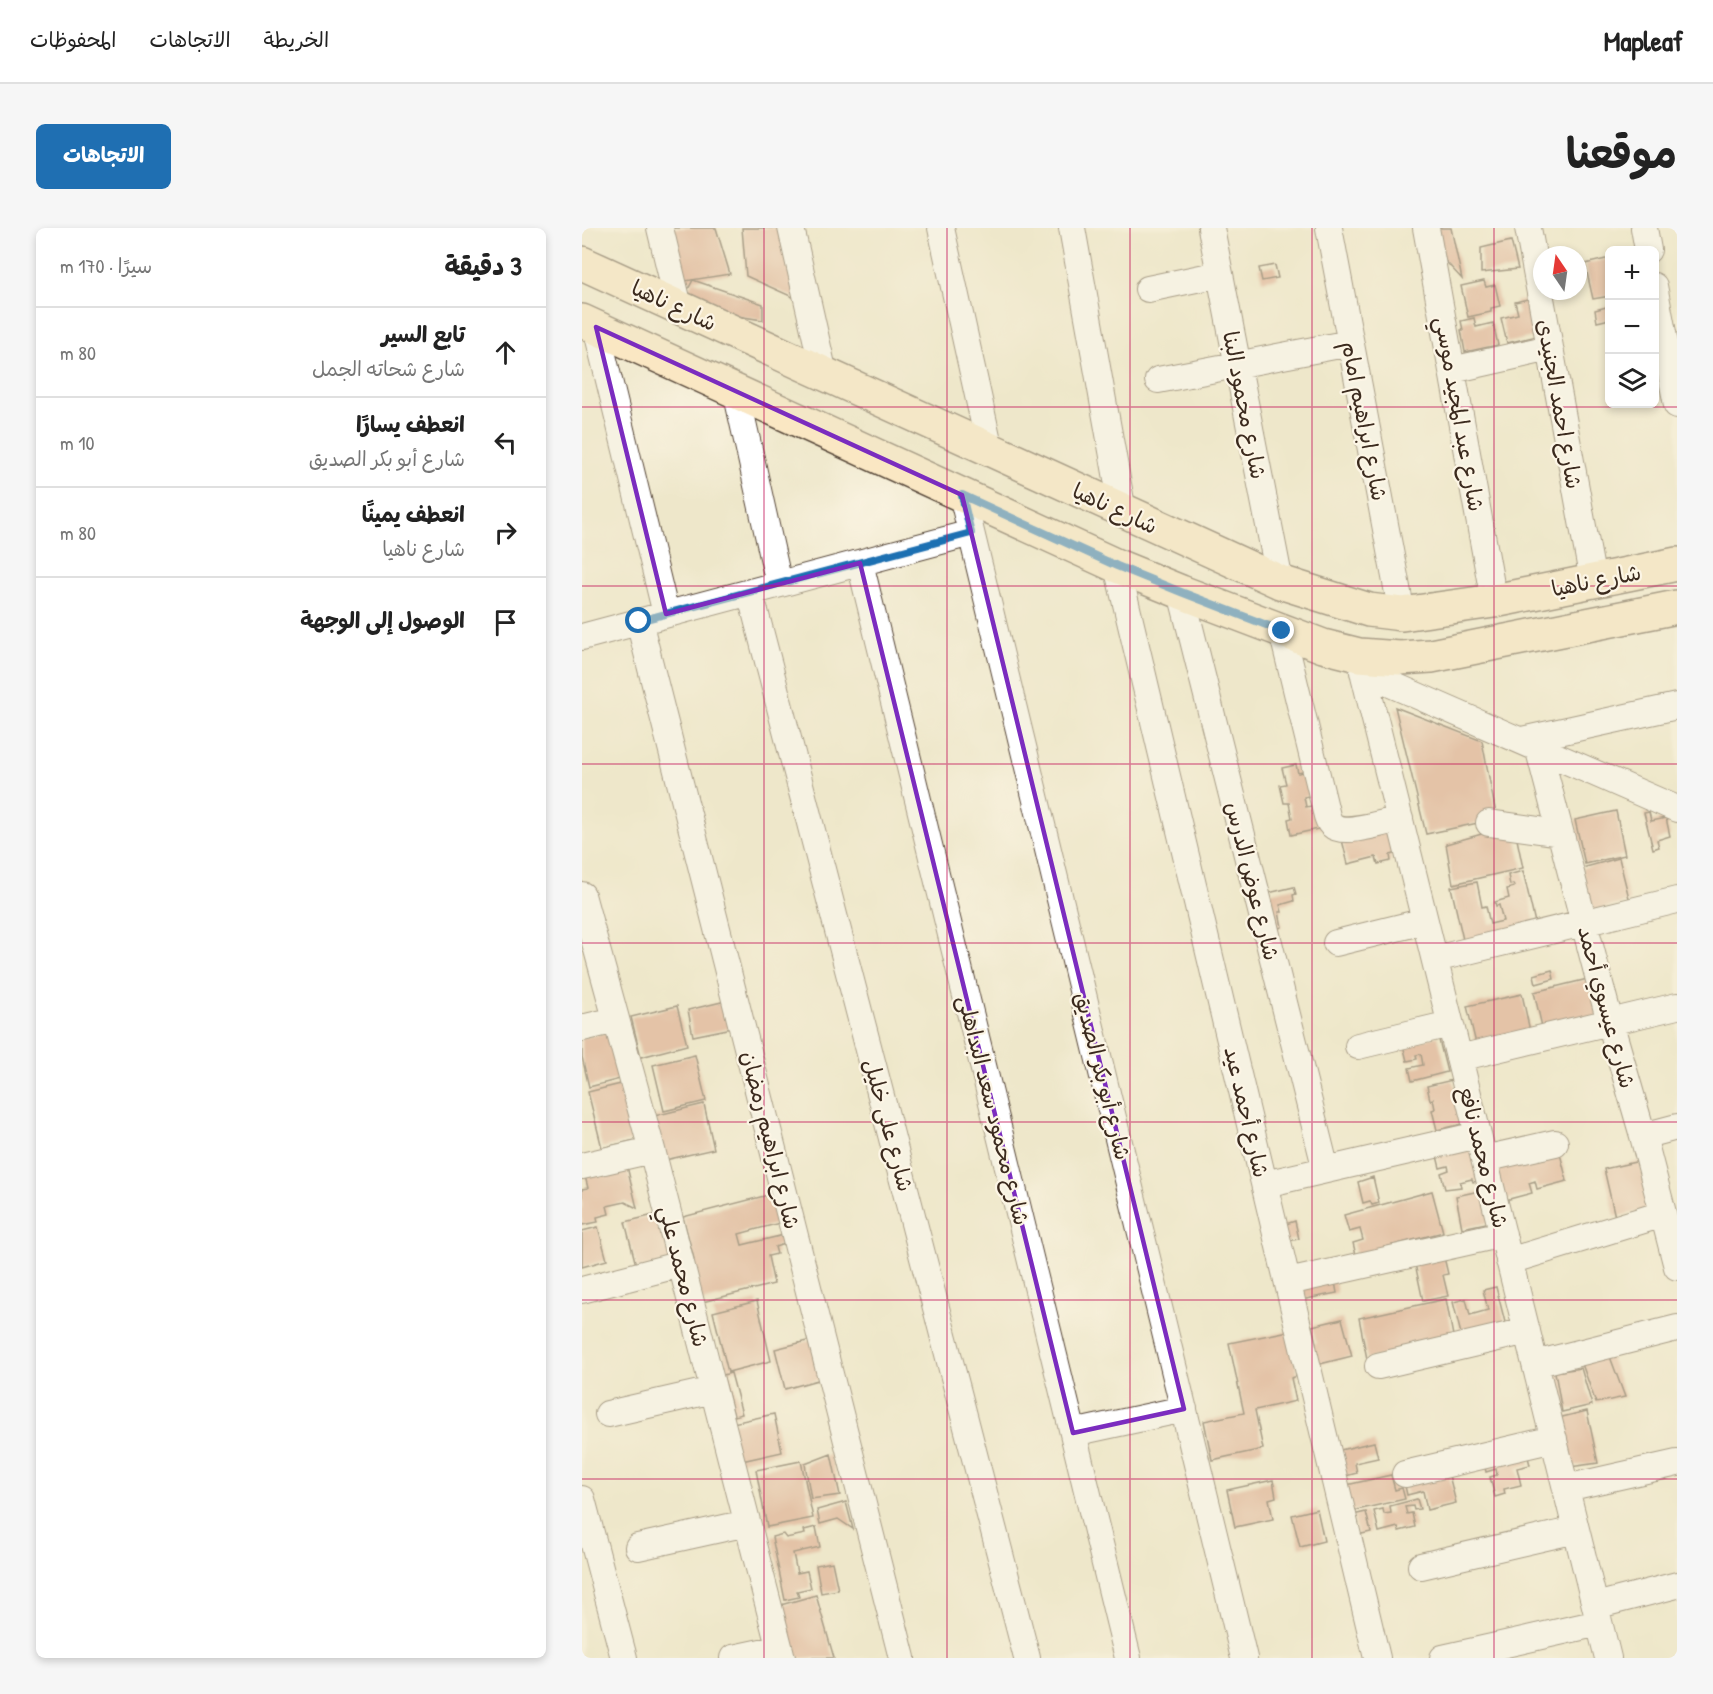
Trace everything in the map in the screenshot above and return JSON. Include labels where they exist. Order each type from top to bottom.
[{"type":"main road","name":"شارع ناهيا","points":[[582,263],[1280,582],[1370,610],[1402,614],[1494,601],[1677,564]]},
{"type":"main road","name":"شارع ناهيا","points":[[589,324],[736,391],[974,512],[1323,646],[1361,664],[1431,656],[1677,607]]},
{"type":"main road","points":[[974,512],[1000,455]]},
{"type":"main road","points":[[1361,664],[1370,610]]},
{"type":"street","points":[[660,228],[679,307]]},
{"type":"street","points":[[791,228],[824,374]]},
{"type":"street","points":[[941,228],[1000,455]]},
{"type":"street","points":[[1072,228],[1123,512]]},
{"type":"street","name":"شارع محمود البنا","points":[[1211,228],[1280,582]]},
{"type":"street","name":"شارع ابراهيم امام","points":[[1329,228],[1402,614]]},
{"type":"street","name":"شارع عبد المجيد موسي","points":[[1426,228],[1494,601]]},
{"type":"street","name":"شارع احمد الجنيدى","points":[[1528,228],[1593,581]]},
{"type":"street","points":[[1644,228],[1647,246]]},
{"type":"street","points":[[1148,290],[1220,274]]},
{"type":"street","points":[[1657,300],[1677,405]]},
{"type":"street","points":[[589,324],[666,614]]},
{"type":"street","points":[[1158,380],[1350,343]]},
{"type":"street","points":[[1452,370],[1550,348]]},
{"type":"street","points":[[736,391],[779,584]]},
{"type":"street","points":[[582,637],[860,563],[974,512]]},
{"type":"street","name":"شارع أبو بكر الصديق","points":[[974,512],[1244,1658]]},
{"type":"street","name":"شارع محمود سعد البداهلى","points":[[860,563],[1128,1658]]},
{"type":"street","name":"شارع أحمد عيد","points":[[1117,566],[1377,1658]]},
{"type":"street","name":"شارع على خليل","points":[[750,592],[1027,1658]]},
{"type":"street","name":"شارع عوض الدرس","points":[[1181,592],[1326,1170]]},
{"type":"street","name":"شارع ابراهيم رمضان","points":[[639,621],[902,1658]]},
{"type":"street","points":[[1282,631],[1327,816],[1332,825],[1340,829],[1349,829],[1400,819]]},
{"type":"street","points":[[1361,664],[1530,744],[1677,809]]},
{"type":"street","name":"شارع محمد نافع","points":[[1361,664],[1608,1658]]},
{"type":"street","points":[[1530,744],[1677,706]]},
{"type":"street","name":"شارع عيسوي أحمد","points":[[1530,744],[1560,833],[1610,1022],[1676,1255]]},
{"type":"street","points":[[1489,823],[1560,833]]},
{"type":"street","name":"شارع محمد علي","points":[[582,896],[652,1150],[780,1653]]},
{"type":"street","points":[[1435,959],[1677,900]]},
{"type":"street","points":[[1336,943],[1425,921]]},
{"type":"street","points":[[1459,1058],[1677,1006]]},
{"type":"street","points":[[582,1028],[616,1020]]},
{"type":"street","points":[[1358,1046],[1450,1024]]},
{"type":"street","points":[[1643,1136],[1677,1127]]},
{"type":"street","points":[[1264,1184],[1326,1170],[1481,1147],[1555,1143]]},
{"type":"street","points":[[582,1166],[652,1150]]},
{"type":"street","points":[[1509,1261],[1663,1214]]},
{"type":"street","points":[[1288,1282],[1503,1234]]},
{"type":"street","points":[[582,1290],[681,1264]]},
{"type":"street","points":[[1535,1364],[1677,1328]]},
{"type":"street","points":[[1378,1366],[1527,1331]]},
{"type":"street","points":[[608,1414],[713,1390]]},
{"type":"street","points":[[1073,1433],[1184,1409]]},
{"type":"street","points":[[1405,1474],[1554,1439]]},
{"type":"street","points":[[1566,1488],[1677,1463]]},
{"type":"street","points":[[582,1499],[624,1658]]},
{"type":"street","points":[[638,1547],[747,1523]]},
{"type":"street","points":[[1421,1566],[1576,1530]]},
{"type":"street","points":[[1443,1658],[1524,1649],[1597,1614],[1677,1585]]},
{"type":"street","points":[[733,1658],[780,1653]]},
{"type":"highlighted area","points":[[596,327],[962,495],[1184,1409],[1073,1433],[860,563],[666,614]]},
{"type":"building","points":[[668,228],[716,228],[730,274],[679,282]]},
{"type":"building","points":[[742,228],[782,228],[797,299],[746,276]]},
{"type":"building","points":[[1432,228],[1451,228],[1462,279],[1437,252]]},
{"type":"building","points":[[1511,241],[1518,269],[1481,273],[1481,248]]},
{"type":"building","points":[[1605,259],[1605,297],[1593,299],[1587,264]]},
{"type":"building","points":[[1275,265],[1278,278],[1262,281],[1259,268]]},
{"type":"building","points":[[693,280],[763,304],[763,320],[679,307]]},
{"type":"building","points":[[1484,281],[1486,287],[1495,285],[1500,306],[1491,308],[1491,312],[1468,317],[1461,286]]},
{"type":"building","points":[[1532,298],[1541,335],[1507,343],[1501,318],[1518,314],[1515,302]]},
{"type":"building","points":[[1605,307],[1605,320],[1597,322],[1595,310]]},
{"type":"building","points":[[1474,318],[1476,327],[1493,323],[1498,345],[1465,352],[1461,321]]},
{"type":"building","points":[[1395,707],[1482,741],[1497,819],[1426,834]]},
{"type":"building","points":[[1296,765],[1298,773],[1312,770],[1317,794],[1304,797],[1306,807],[1317,805],[1323,828],[1291,835],[1288,819],[1292,818],[1289,803],[1284,803],[1280,785],[1286,784],[1282,768]]},
{"type":"building","points":[[1616,811],[1625,855],[1585,864],[1575,820]]},
{"type":"building","points":[[1649,812],[1651,821],[1666,818],[1670,836],[1657,840],[1659,847],[1653,849],[1644,813]]},
{"type":"building","points":[[1514,825],[1523,868],[1453,884],[1446,844]]},
{"type":"building","points":[[1392,828],[1398,853],[1390,855],[1391,861],[1378,864],[1376,857],[1348,864],[1342,840]]},
{"type":"building","points":[[1619,858],[1630,902],[1592,911],[1582,868]]},
{"type":"building","points":[[1523,871],[1536,927],[1464,944],[1451,887],[1477,882],[1482,907],[1486,906],[1490,924],[1503,921],[1499,905],[1496,906],[1495,902],[1509,898],[1507,889],[1514,887],[1513,884],[1510,885],[1508,875]]},
{"type":"building","points":[[1294,887],[1296,894],[1293,895],[1294,901],[1280,905],[1282,927],[1268,931],[1260,895]]},
{"type":"building","points":[[1552,970],[1554,979],[1536,984],[1534,975]]},
{"type":"building","points":[[1596,977],[1605,1016],[1543,1031],[1534,992]]},
{"type":"building","points":[[1522,994],[1531,1036],[1477,1048],[1467,1006]]},
{"type":"building","points":[[730,1000],[737,1027],[693,1036],[688,1010]]},
{"type":"building","points":[[677,1006],[687,1045],[641,1057],[631,1017]]},
{"type":"building","points":[[613,1031],[624,1078],[589,1087],[582,1057],[582,1038]]},
{"type":"building","points":[[1438,1036],[1447,1072],[1412,1081],[1409,1068],[1423,1065],[1421,1054],[1416,1055],[1417,1059],[1407,1061],[1403,1045]]},
{"type":"building","points":[[695,1055],[706,1101],[664,1111],[653,1065]]},
{"type":"building","points":[[1452,1080],[1471,1122],[1437,1130],[1432,1110],[1435,1109],[1433,1099],[1430,1100],[1427,1086]]},
{"type":"building","points":[[625,1083],[639,1139],[602,1148],[588,1092]]},
{"type":"building","points":[[704,1104],[714,1149],[665,1160],[654,1116]]},
{"type":"building","points":[[1477,1137],[1487,1180],[1473,1182],[1472,1179],[1460,1182],[1461,1187],[1445,1189],[1441,1173],[1449,1170],[1448,1166],[1440,1168],[1435,1148]]},
{"type":"building","points":[[1558,1146],[1567,1181],[1537,1189],[1535,1181],[1529,1183],[1532,1193],[1498,1202],[1489,1163]]},
{"type":"building","points":[[1640,1161],[1651,1209],[1615,1217],[1604,1169]]},
{"type":"building","points":[[626,1162],[637,1208],[625,1202],[607,1206],[609,1214],[597,1217],[598,1222],[582,1225],[582,1189],[588,1188],[584,1172]]},
{"type":"building","points":[[1373,1177],[1379,1203],[1372,1205],[1370,1201],[1363,1203],[1358,1182]]},
{"type":"building","points":[[1484,1190],[1491,1222],[1462,1228],[1456,1196]]},
{"type":"building","points":[[1432,1191],[1443,1232],[1356,1255],[1353,1243],[1363,1240],[1360,1229],[1349,1232],[1344,1215]]},
{"type":"building","points":[[780,1192],[787,1221],[739,1234],[742,1245],[784,1235],[787,1243],[775,1247],[777,1254],[768,1256],[774,1284],[702,1302],[683,1217]]},
{"type":"building","points":[[662,1213],[674,1260],[637,1269],[625,1222]]},
{"type":"building","points":[[1295,1221],[1299,1239],[1283,1242],[1280,1226]]},
{"type":"building","points":[[598,1227],[607,1260],[582,1267],[582,1231]]},
{"type":"building","points":[[1443,1253],[1448,1274],[1443,1275],[1448,1296],[1423,1301],[1414,1259]]},
{"type":"building","points":[[1334,1276],[1337,1293],[1301,1300],[1297,1282]]},
{"type":"building","points":[[1496,1287],[1507,1330],[1463,1342],[1453,1302],[1466,1299],[1470,1315],[1488,1310],[1483,1290]]},
{"type":"building","points":[[1446,1299],[1454,1341],[1367,1359],[1359,1318]]},
{"type":"building","points":[[757,1301],[771,1361],[728,1372],[713,1312]]},
{"type":"building","points":[[1342,1319],[1352,1356],[1312,1366],[1306,1345],[1316,1343],[1312,1326]]},
{"type":"building","points":[[1289,1331],[1298,1376],[1291,1378],[1296,1401],[1255,1410],[1263,1449],[1212,1460],[1204,1421],[1244,1413],[1229,1343]]},
{"type":"building","points":[[815,1339],[825,1378],[785,1389],[775,1349]]},
{"type":"building","points":[[1609,1354],[1625,1397],[1596,1403],[1581,1361]]},
{"type":"building","points":[[1581,1368],[1592,1405],[1562,1412],[1555,1372]]},
{"type":"building","points":[[731,1373],[742,1414],[734,1416],[723,1375]]},
{"type":"building","points":[[1587,1411],[1598,1463],[1570,1467],[1558,1418]]},
{"type":"building","points":[[774,1414],[782,1452],[737,1462],[728,1424]]},
{"type":"building","points":[[1374,1442],[1378,1458],[1355,1463],[1357,1473],[1338,1478],[1332,1452]]},
{"type":"building","points":[[1526,1449],[1530,1465],[1517,1468],[1521,1485],[1504,1489],[1505,1494],[1495,1497],[1490,1477],[1497,1475],[1496,1469],[1486,1472],[1483,1458]]},
{"type":"building","points":[[831,1454],[840,1495],[811,1499],[805,1464]]},
{"type":"building","points":[[801,1461],[813,1518],[767,1527],[756,1470]]},
{"type":"building","points":[[1447,1467],[1456,1503],[1427,1510],[1423,1491],[1407,1495],[1403,1477]]},
{"type":"building","points":[[1391,1475],[1395,1490],[1402,1488],[1405,1499],[1348,1512],[1342,1486]]},
{"type":"building","points":[[1273,1480],[1276,1497],[1269,1499],[1273,1519],[1235,1527],[1227,1490]]},
{"type":"building","points":[[1417,1499],[1420,1509],[1414,1510],[1413,1506],[1405,1507],[1407,1514],[1412,1513],[1415,1527],[1399,1531],[1398,1527],[1379,1532],[1374,1511],[1383,1509],[1384,1514],[1391,1513],[1390,1506]]},
{"type":"building","points":[[846,1502],[853,1529],[838,1519],[820,1524],[817,1510]]},
{"type":"building","points":[[1317,1509],[1324,1541],[1300,1547],[1292,1515]]},
{"type":"building","points":[[1366,1512],[1371,1532],[1357,1535],[1353,1515]]},
{"type":"building","points":[[816,1527],[820,1547],[793,1553],[797,1573],[807,1571],[811,1588],[797,1591],[799,1597],[785,1600],[772,1537],[783,1534],[786,1538],[805,1534],[804,1530]]},
{"type":"building","points":[[832,1562],[838,1590],[821,1593],[816,1565]]},
{"type":"building","points":[[816,1595],[834,1658],[784,1658],[770,1608]]},
{"type":"route","points":[[639,621],[971,533],[962,495],[1117,566],[1282,631]]}]
